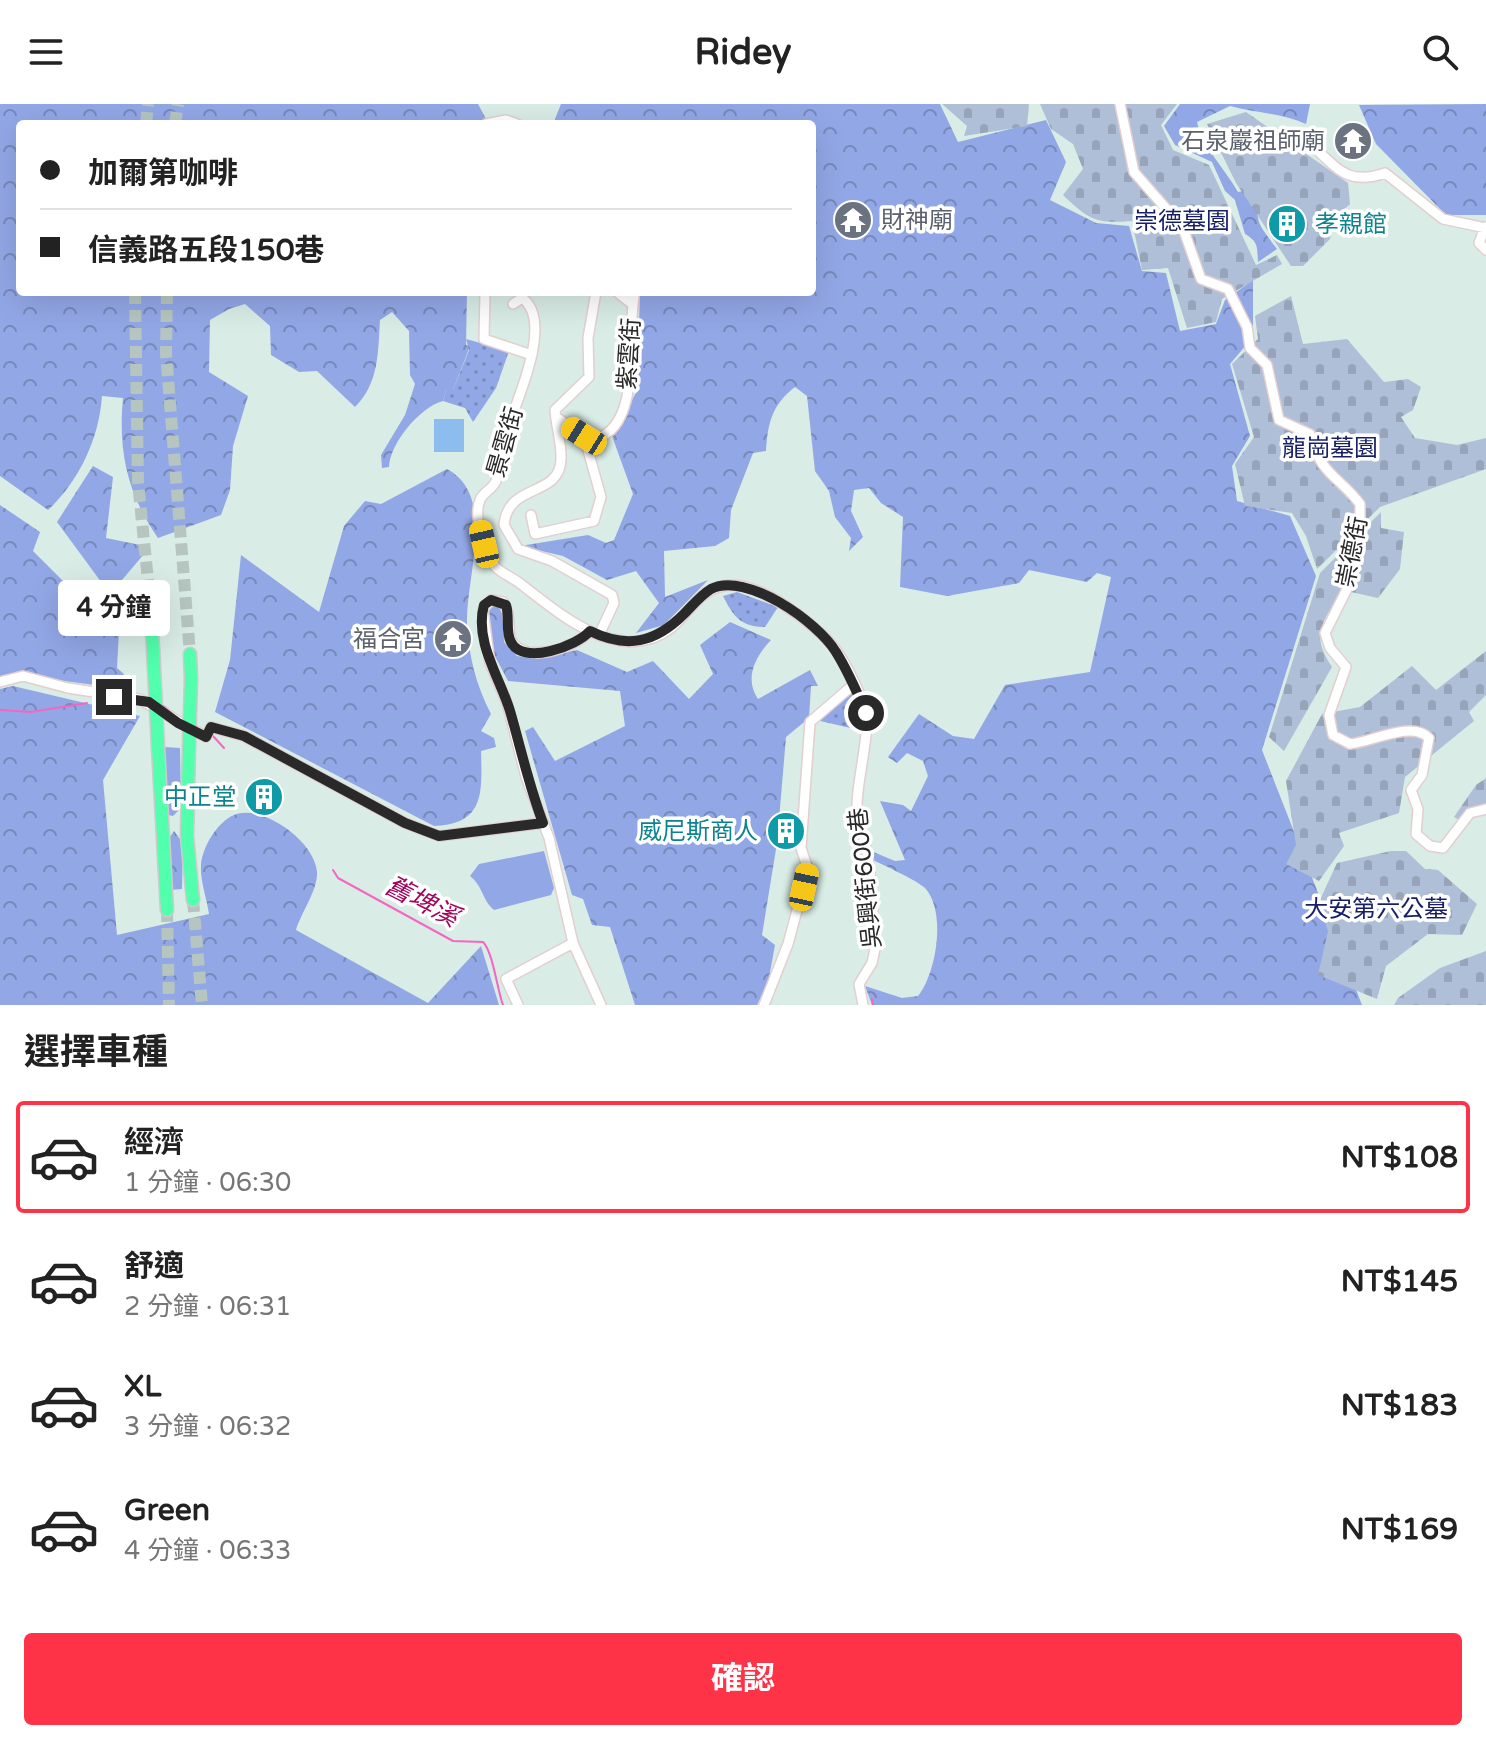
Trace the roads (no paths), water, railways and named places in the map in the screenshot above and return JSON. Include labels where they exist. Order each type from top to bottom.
[{"type":"highway","points":[[150,600],[167,910]]},
{"type":"highway","points":[[190,654],[187,823],[193,900]]},
{"type":"highway","points":[[162,823],[187,823]]},
{"type":"street","name":"崇德街","points":[[1120,104],[1134,172],[1183,228],[1201,279],[1228,289],[1247,327],[1250,348],[1267,365],[1279,420],[1310,434],[1330,477],[1360,504],[1360,517],[1347,547],[1347,589],[1325,633],[1330,648],[1346,667],[1329,715],[1333,735],[1350,744],[1418,731],[1429,738],[1422,775],[1411,790],[1418,809],[1416,834],[1430,846],[1437,848],[1449,844],[1470,813],[1486,809]]},
{"type":"street","points":[[1286,137],[1300,140],[1353,178],[1368,179],[1385,173],[1443,219],[1486,228],[1479,243],[1486,250]]},
{"type":"street","points":[[485,296],[484,339],[532,355]]},
{"type":"street","points":[[595,296],[588,345],[589,377],[559,404],[556,417],[561,461],[556,476],[543,488],[526,491],[517,497],[507,510],[504,525],[518,549],[552,561],[612,595],[614,603],[594,633],[573,643],[529,653],[512,644],[508,613],[503,602],[491,600],[483,609],[490,663],[507,703],[549,838],[573,943],[601,1005]]},
{"type":"street","points":[[622,296],[632,304]]},
{"type":"street","name":"紫雲街","points":[[584,436],[596,439],[604,436],[626,401],[634,296]]},
{"type":"street","name":"景雲街","points":[[513,304],[522,298],[532,309],[532,355],[500,449],[495,483],[480,499],[479,521],[495,568],[594,633]]},
{"type":"street","points":[[531,515],[535,534],[594,521],[601,497],[584,436],[556,417]]},
{"type":"street","name":"吳興街600巷","points":[[594,633],[626,642],[646,640],[666,632],[711,589],[744,586],[762,593],[805,621],[835,649],[866,713],[856,809],[867,852],[875,949],[872,963],[859,984],[863,1005]]},
{"type":"street","points":[[0,682],[23,676],[68,688],[139,699],[206,737],[211,727],[244,736],[405,823],[439,836],[543,823]]},
{"type":"street","points":[[764,1005],[784,956],[808,869],[801,848],[810,722],[853,685]]},
{"type":"street","points":[[518,1005],[506,979],[573,943]]},
{"type":"waterway","name":"舊埤溪","points":[[0,710],[31,712],[87,703]]},
{"type":"waterway","name":"舊埤溪","points":[[162,705],[173,713]]},
{"type":"waterway","name":"舊埤溪","points":[[213,736],[224,748]]},
{"type":"waterway","name":"舊埤溪","points":[[333,870],[338,878],[453,941],[483,942],[492,962],[503,1005]]},
{"type":"waterway","points":[[872,999],[873,1005]]},
{"type":"tunnel","points":[[146,120],[148,104]]},
{"type":"tunnel","points":[[176,120],[178,104]]},
{"type":"tunnel","points":[[135,296],[138,482],[150,600]]},
{"type":"tunnel","points":[[167,296],[166,353],[190,654]]},
{"type":"tunnel","points":[[193,900],[202,1005]]},
{"type":"tunnel","points":[[167,910],[169,1005]]},
{"type":"place","name":"石泉巖祖師廟","points":[[1353,141]]},
{"type":"place","name":"財神廟","points":[[853,220]]},
{"type":"place","name":"孝親館","points":[[1287,224]]},
{"type":"place","name":"福合宮","points":[[453,639]]},
{"type":"place","name":"中正堂","points":[[264,797]]},
{"type":"place","name":"威尼斯商人","points":[[786,831]]},
{"type":"park label","name":"崇德墓園","points":[[1182,221]]},
{"type":"park label","name":"龍崗墓園","points":[[1330,448]]},
{"type":"park label","name":"大安第六公墓","points":[[1376,909]]}]
